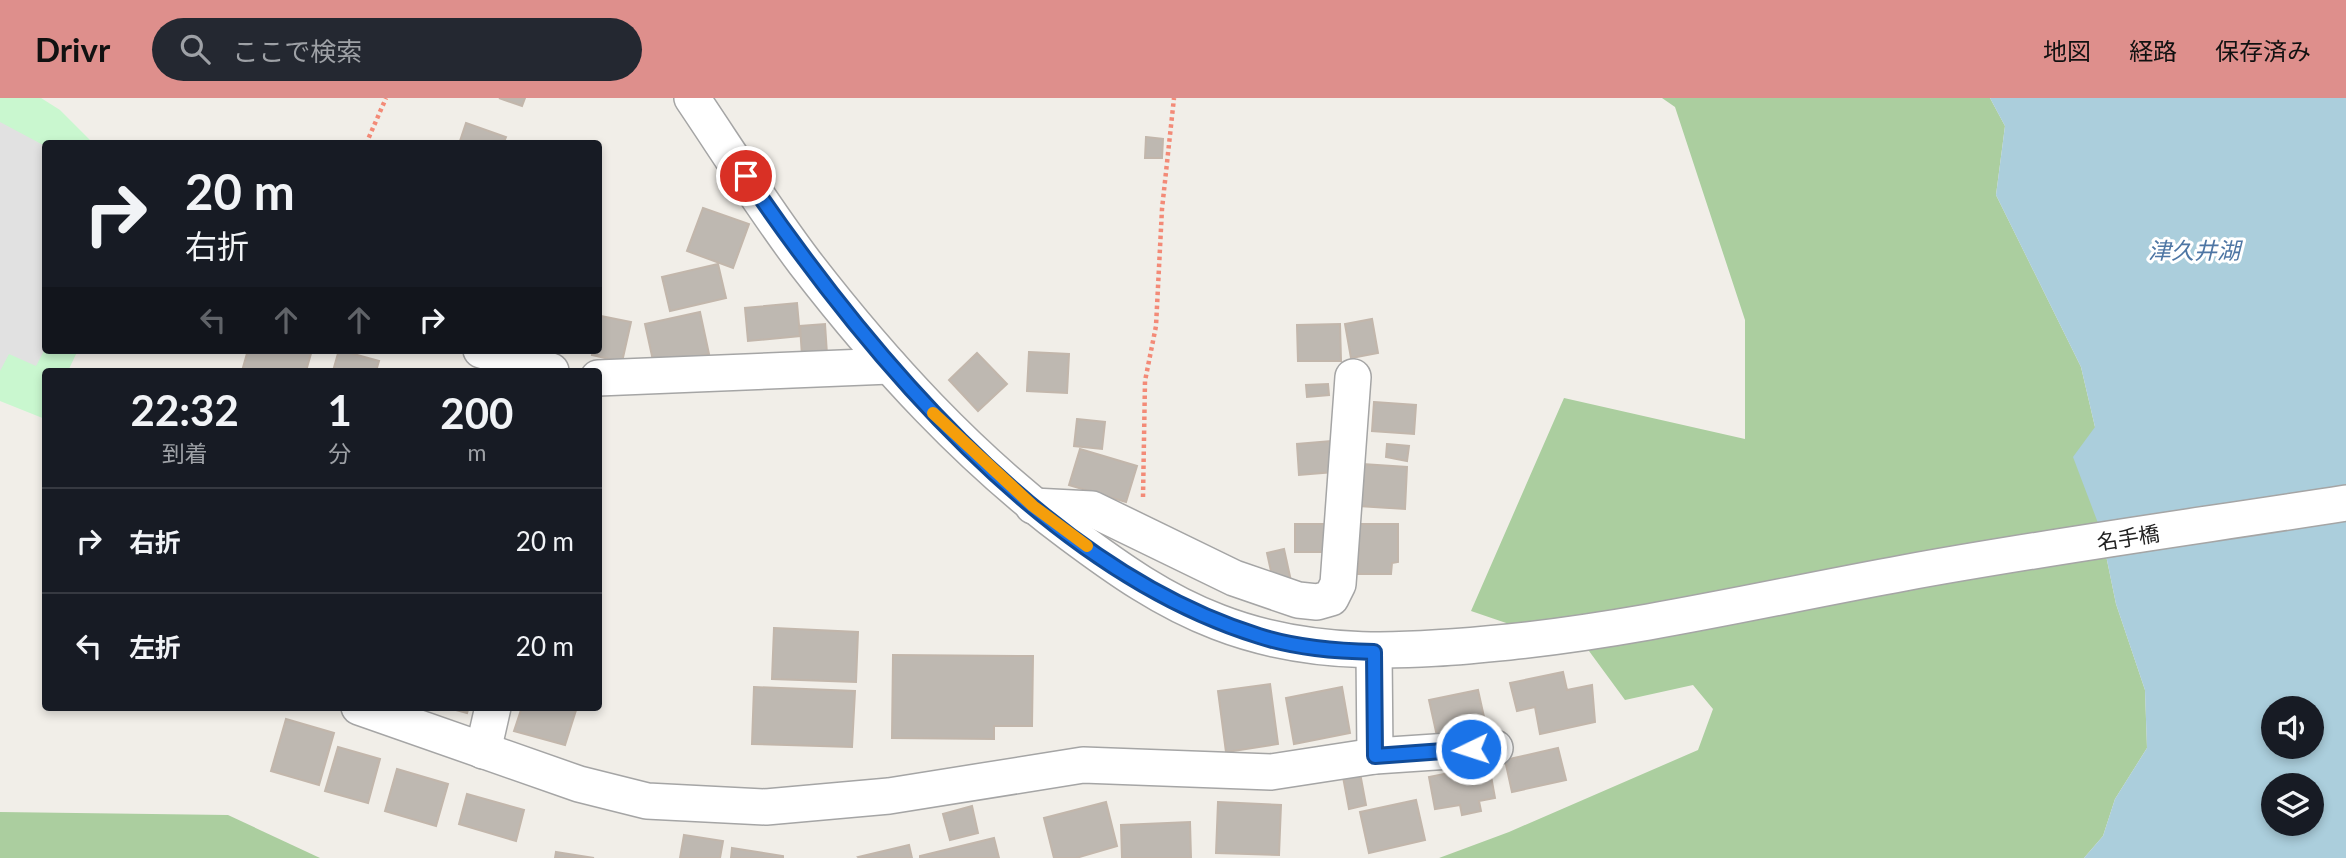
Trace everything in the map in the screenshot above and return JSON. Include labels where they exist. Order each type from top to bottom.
[{"type":"street","name":"名手橋","points":[[692,98],[804,261],[890,366],[964,444],[1033,506],[1143,586],[1217,622],[1261,637],[1305,646],[1374,652],[1582,634],[1910,572],[2346,502]]},
{"type":"street","points":[[494,354],[541,368]]},
{"type":"street","points":[[602,378],[890,366]]},
{"type":"street","points":[[1033,506],[1092,509],[1234,578],[1285,596],[1317,602],[1331,598],[1338,584],[1353,377]]},
{"type":"street","points":[[1374,652],[1375,756]]},
{"type":"street","points":[[370,711],[579,784],[647,801],[766,807],[889,796],[1083,765],[1271,772],[1375,756],[1494,748]]},
{"type":"street","points":[[483,751],[492,711]]},
{"type":"path","points":[[368,140],[386,98]]},
{"type":"path","points":[[1136,532],[1143,494],[1145,381],[1156,326],[1162,209],[1174,98]]},
{"type":"green space","points":[[0,98],[41,98],[60,110],[90,140],[42,140],[42,354],[76,354],[69,368],[42,368],[42,418],[0,401]]},
{"type":"green space","points":[[1662,98],[1990,98],[2005,126],[1996,195],[2081,367],[2095,427],[2101,531],[2116,604],[2145,690],[2147,748],[2115,799],[2103,836],[2084,858],[1439,858],[1509,832],[1698,750],[1713,709],[1693,685],[1625,700],[1589,651],[1471,611],[1564,398],[1745,439],[1745,320],[1675,107]]},
{"type":"green space","points":[[0,812],[228,815],[320,858],[0,858]]},
{"type":"shaded area","points":[[0,122],[42,144],[42,354],[36,366],[9,354],[0,371]]},
{"type":"water","name":"津久井湖","points":[[1990,98],[2346,98],[2346,858],[2084,858],[2103,836],[2115,799],[2147,748],[2145,690],[2116,604],[2101,531],[2073,457],[2095,427],[2081,367],[1996,195],[2005,126]]},
{"type":"building","points":[[499,98],[525,98],[522,106]]},
{"type":"building","points":[[466,123],[506,137],[505,140],[460,140]]},
{"type":"building","points":[[1146,137],[1163,139],[1162,158],[1145,158]]},
{"type":"building","points":[[703,208],[749,224],[733,268],[687,251]]},
{"type":"building","points":[[718,264],[726,298],[670,311],[662,277]]},
{"type":"building","points":[[797,303],[800,336],[748,341],[745,308]]},
{"type":"building","points":[[700,312],[709,354],[654,365],[645,324]]},
{"type":"building","points":[[602,316],[631,322],[622,362],[592,355],[602,354]]},
{"type":"building","points":[[1372,319],[1378,353],[1351,358],[1345,324]]},
{"type":"building","points":[[825,324],[827,354],[802,356],[800,326]]},
{"type":"building","points":[[1340,324],[1341,361],[1298,361],[1297,325]]},
{"type":"building","points":[[1029,352],[1069,354],[1067,393],[1027,391]]},
{"type":"building","points":[[977,353],[1007,384],[978,411],[949,380]]},
{"type":"building","points":[[247,354],[311,354],[307,368],[243,368]]},
{"type":"building","points":[[338,354],[354,354],[379,361],[377,368],[334,368]]},
{"type":"building","points":[[1328,384],[1329,395],[1307,397],[1306,385]]},
{"type":"building","points":[[1374,402],[1416,405],[1414,434],[1372,431]]},
{"type":"building","points":[[1077,419],[1105,422],[1102,449],[1074,446]]},
{"type":"building","points":[[1331,441],[1334,472],[1299,475],[1297,444]]},
{"type":"building","points":[[1387,444],[1409,446],[1407,461],[1386,457]]},
{"type":"building","points":[[1080,449],[1137,466],[1126,502],[1069,485]]},
{"type":"building","points":[[1362,464],[1407,467],[1405,509],[1359,506]]},
{"type":"building","points":[[1295,524],[1326,524],[1326,552],[1295,552]]},
{"type":"building","points":[[1359,524],[1398,524],[1398,562],[1392,563],[1391,574],[1358,574]]},
{"type":"building","points":[[1284,549],[1291,581],[1274,585],[1267,553]]},
{"type":"building","points":[[774,628],[858,632],[856,682],[772,679]]},
{"type":"building","points":[[893,655],[1033,656],[1032,726],[994,726],[994,739],[892,738]]},
{"type":"building","points":[[1563,672],[1567,690],[1592,685],[1595,722],[1540,734],[1535,707],[1517,711],[1510,683]]},
{"type":"building","points":[[1270,684],[1278,744],[1226,752],[1218,691]]},
{"type":"building","points":[[754,687],[855,691],[852,747],[752,744]]},
{"type":"building","points":[[1342,687],[1350,733],[1294,744],[1286,698]]},
{"type":"building","points":[[1478,690],[1486,726],[1437,736],[1429,700]]},
{"type":"building","points":[[521,711],[576,711],[565,745],[514,731]]},
{"type":"building","points":[[286,719],[334,733],[319,785],[271,771]]},
{"type":"building","points":[[338,747],[380,759],[368,803],[325,791]]},
{"type":"building","points":[[1558,748],[1566,780],[1512,792],[1505,760]]},
{"type":"building","points":[[1489,765],[1495,798],[1479,801],[1481,811],[1462,815],[1460,805],[1435,809],[1429,777]]},
{"type":"building","points":[[397,769],[448,784],[436,826],[385,811]]},
{"type":"building","points":[[1360,773],[1366,805],[1349,809],[1343,777]]},
{"type":"building","points":[[467,794],[524,810],[516,841],[459,824]]},
{"type":"building","points":[[1416,800],[1425,840],[1369,853],[1360,812]]},
{"type":"building","points":[[1106,802],[1117,846],[1076,858],[1054,858],[1044,818]]},
{"type":"building","points":[[1218,802],[1281,805],[1279,855],[1216,853]]},
{"type":"building","points":[[972,806],[978,833],[950,840],[943,814]]},
{"type":"building","points":[[1190,822],[1191,858],[1122,858],[1121,825]]},
{"type":"building","points":[[684,835],[723,841],[720,858],[680,858]]},
{"type":"building","points":[[994,838],[999,858],[920,858],[920,856]]},
{"type":"building","points":[[909,845],[912,858],[858,857]]},
{"type":"building","points":[[732,848],[783,856],[783,858],[731,858]]},
{"type":"building","points":[[556,852],[594,858],[555,858]]},
{"type":"slow traffic","points":[[933,413],[1033,506],[1087,546]]},
{"type":"route","points":[[746,176],[804,261],[890,366],[929,409],[1033,506],[1143,586],[1217,622],[1261,637],[1305,646],[1338,651],[1374,652],[1375,756],[1471,749]]}]
